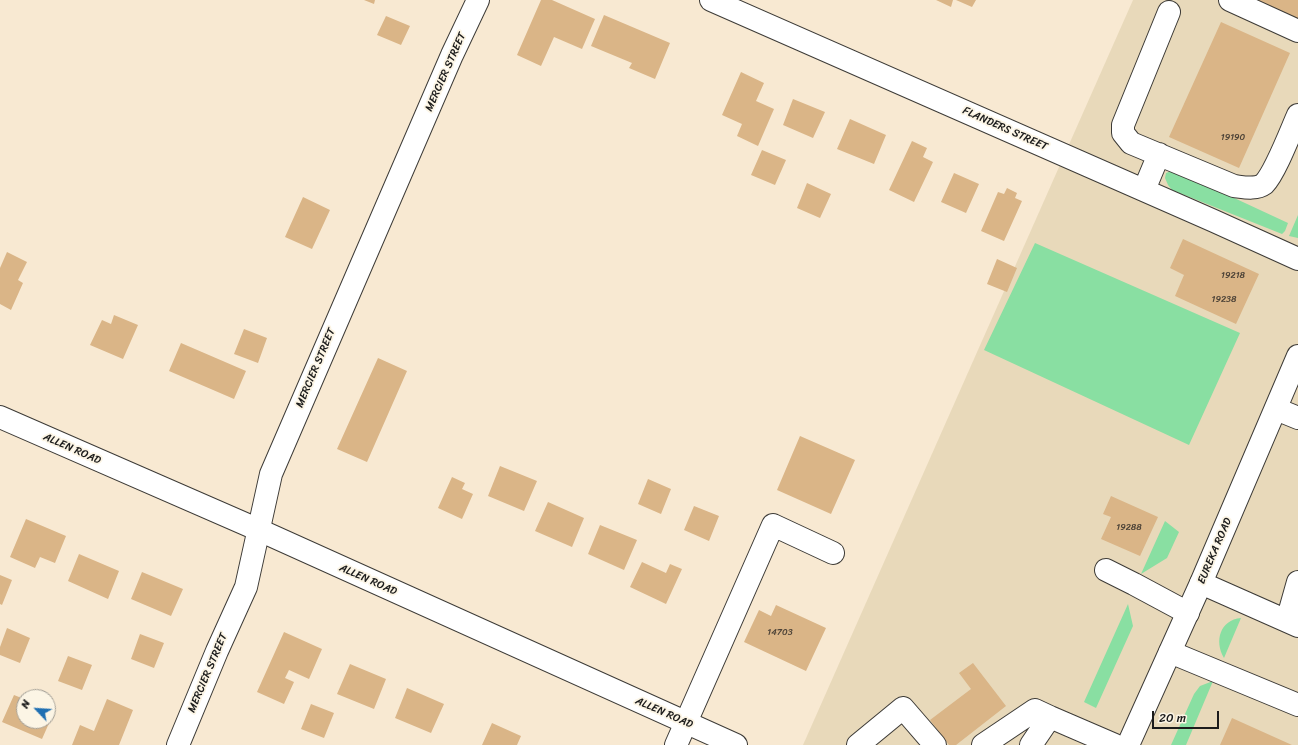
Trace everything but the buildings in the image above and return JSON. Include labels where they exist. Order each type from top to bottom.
[{"type":"street","name":"MERCIER STREET","points":[[178,745],[217,651],[246,587],[270,474],[452,55],[478,0]]},
{"type":"street","name":"FLANDERS STREET","points":[[711,0],[1298,259]]},
{"type":"street","points":[[1230,0],[1298,31]]},
{"type":"street","points":[[1168,12],[1123,125],[1123,133],[1131,143],[1234,186],[1251,188],[1263,184],[1272,172],[1295,128]]},
{"type":"street","points":[[1144,190],[1159,154]]},
{"type":"street","name":"EUREKA ROAD","points":[[1128,745],[1188,613],[1298,356]]},
{"type":"street","points":[[1276,409],[1298,418]]},
{"type":"street","name":"ALLEN ROAD","points":[[0,417],[259,530],[736,745]]},
{"type":"street","points":[[676,745],[773,526],[834,553]]},
{"type":"street","points":[[1106,570],[1188,613]]},
{"type":"street","points":[[1201,583],[1293,623],[1298,582]]},
{"type":"street","points":[[1170,652],[1298,705]]},
{"type":"street","points":[[858,745],[903,708],[935,745]]},
{"type":"street","points":[[983,745],[1035,710],[1115,745]]},
{"type":"street","points":[[1031,745],[1050,717]]},
{"type":"shaded area","points":[[1133,0],[1298,0],[1298,745],[803,745]]},
{"type":"green space","points":[[1174,170],[1288,223],[1285,231],[1282,234],[1172,190],[1165,178],[1166,173]]},
{"type":"green space","points":[[1298,215],[1298,238],[1289,236]]},
{"type":"green space","points":[[1035,243],[1240,333],[1189,445],[984,350]]},
{"type":"green space","points":[[1165,521],[1179,532],[1167,558],[1141,574]]},
{"type":"green space","points":[[1128,604],[1133,626],[1096,708],[1084,702]]},
{"type":"green space","points":[[1241,618],[1224,658],[1219,645],[1221,632],[1228,623]]},
{"type":"green space","points":[[1213,681],[1186,745],[1171,745],[1194,694],[1200,686]]}]
